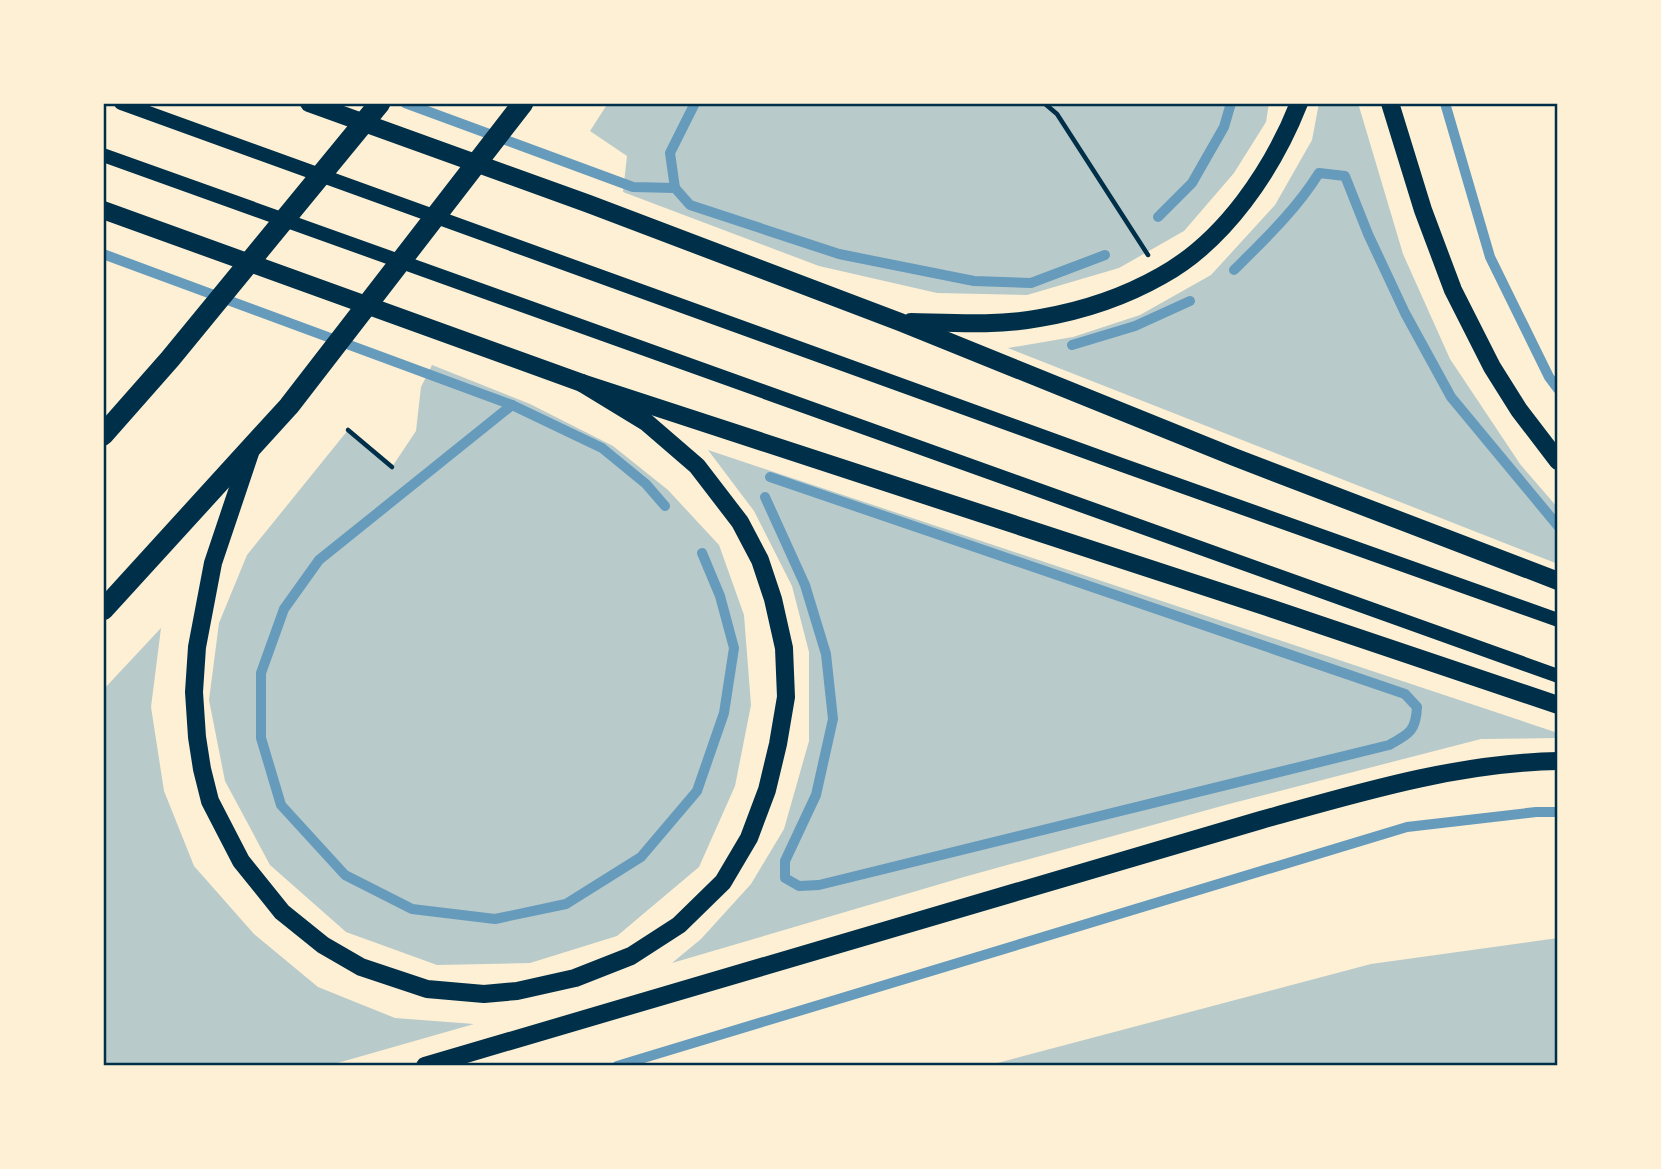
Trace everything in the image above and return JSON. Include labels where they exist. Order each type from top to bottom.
[{"type":"highway","points":[[103,435],[170,359],[380,103]]},
{"type":"highway","points":[[103,610],[289,406],[523,103]]},
{"type":"main road","points":[[121,103],[1558,620]]},
{"type":"main road","points":[[309,103],[589,204],[900,323],[1221,452],[1558,581]]},
{"type":"main road","points":[[900,323],[997,323],[1038,319],[1082,309],[1123,294],[1162,275],[1196,251],[1227,222],[1250,195],[1288,132],[1299,103]]},
{"type":"main road","points":[[1390,103],[1423,209],[1453,290],[1492,367],[1519,410],[1558,461]]},
{"type":"main road","points":[[103,155],[1558,676]]},
{"type":"main road","points":[[103,210],[582,383],[1558,705]]},
{"type":"main road","points":[[251,448],[213,563],[197,647],[194,692],[197,737],[210,801],[241,861],[282,912],[323,946],[361,967],[426,989],[484,994],[517,991],[575,978],[631,956],[680,925],[723,882],[749,838],[766,790],[786,697],[785,649],[773,599],[760,560],[740,522],[697,466],[646,422],[582,383]]},
{"type":"main road","points":[[425,1066],[1367,791],[1455,771],[1558,761]]},
{"type":"path","points":[[1044,103],[1057,114],[1162,275]]},
{"type":"path","points":[[348,430],[392,467]]},
{"type":"shaded area","points":[[608,103],[1269,103],[1266,122],[1234,173],[1184,231],[1119,268],[1027,295],[937,293],[819,266],[623,192],[627,156],[590,131]]},
{"type":"shaded area","points":[[1319,103],[1358,103],[1403,254],[1450,359],[1520,464],[1558,508],[1558,564],[1008,348],[1073,337],[1140,315],[1211,275],[1275,205],[1312,140]]},
{"type":"shaded area","points":[[432,365],[530,404],[613,446],[668,490],[719,545],[744,615],[751,705],[735,786],[699,867],[617,936],[530,963],[437,965],[346,932],[270,865],[225,781],[209,700],[219,623],[247,555],[348,430],[392,467],[416,431],[421,387]]},
{"type":"shaded area","points":[[708,450],[1558,733],[1558,738],[1481,739],[1229,804],[964,877],[672,963],[701,939],[751,884],[784,829],[809,741],[809,652],[792,586],[754,511]]},
{"type":"shaded area","points":[[161,628],[151,707],[164,791],[194,866],[254,934],[318,987],[395,1018],[474,1024],[327,1066],[103,1066],[103,690]]},
{"type":"shaded area","points":[[1558,938],[1558,1066],[986,1066],[1371,964]]},
{"type":"waterway","points":[[405,103],[633,187],[675,188],[690,205],[839,254],[974,281],[1031,283],[1105,255]]},
{"type":"waterway","points":[[675,188],[670,153],[695,103]]},
{"type":"waterway","points":[[1158,217],[1192,183],[1224,127],[1231,103]]},
{"type":"waterway","points":[[1445,103],[1490,257],[1549,377],[1558,389]]},
{"type":"waterway","points":[[1234,270],[1290,212],[1319,173],[1345,176],[1368,234],[1405,313],[1451,397],[1558,526]]},
{"type":"waterway","points":[[103,254],[512,405],[602,448],[646,484],[665,506]]},
{"type":"waterway","points":[[1072,345],[1135,326],[1190,301]]},
{"type":"waterway","points":[[512,405],[319,560],[284,609],[261,673],[261,738],[281,805],[345,875],[412,909],[495,919],[566,904],[641,857],[697,791],[724,713],[734,648],[720,596],[702,553]]},
{"type":"waterway","points":[[765,497],[805,585],[826,654],[833,719],[816,795],[785,861],[785,878],[799,886],[819,885],[1389,745],[1410,731],[1415,722],[1417,707],[1405,694],[770,477]]},
{"type":"waterway","points":[[617,1066],[1407,827],[1536,812],[1558,812]]}]
